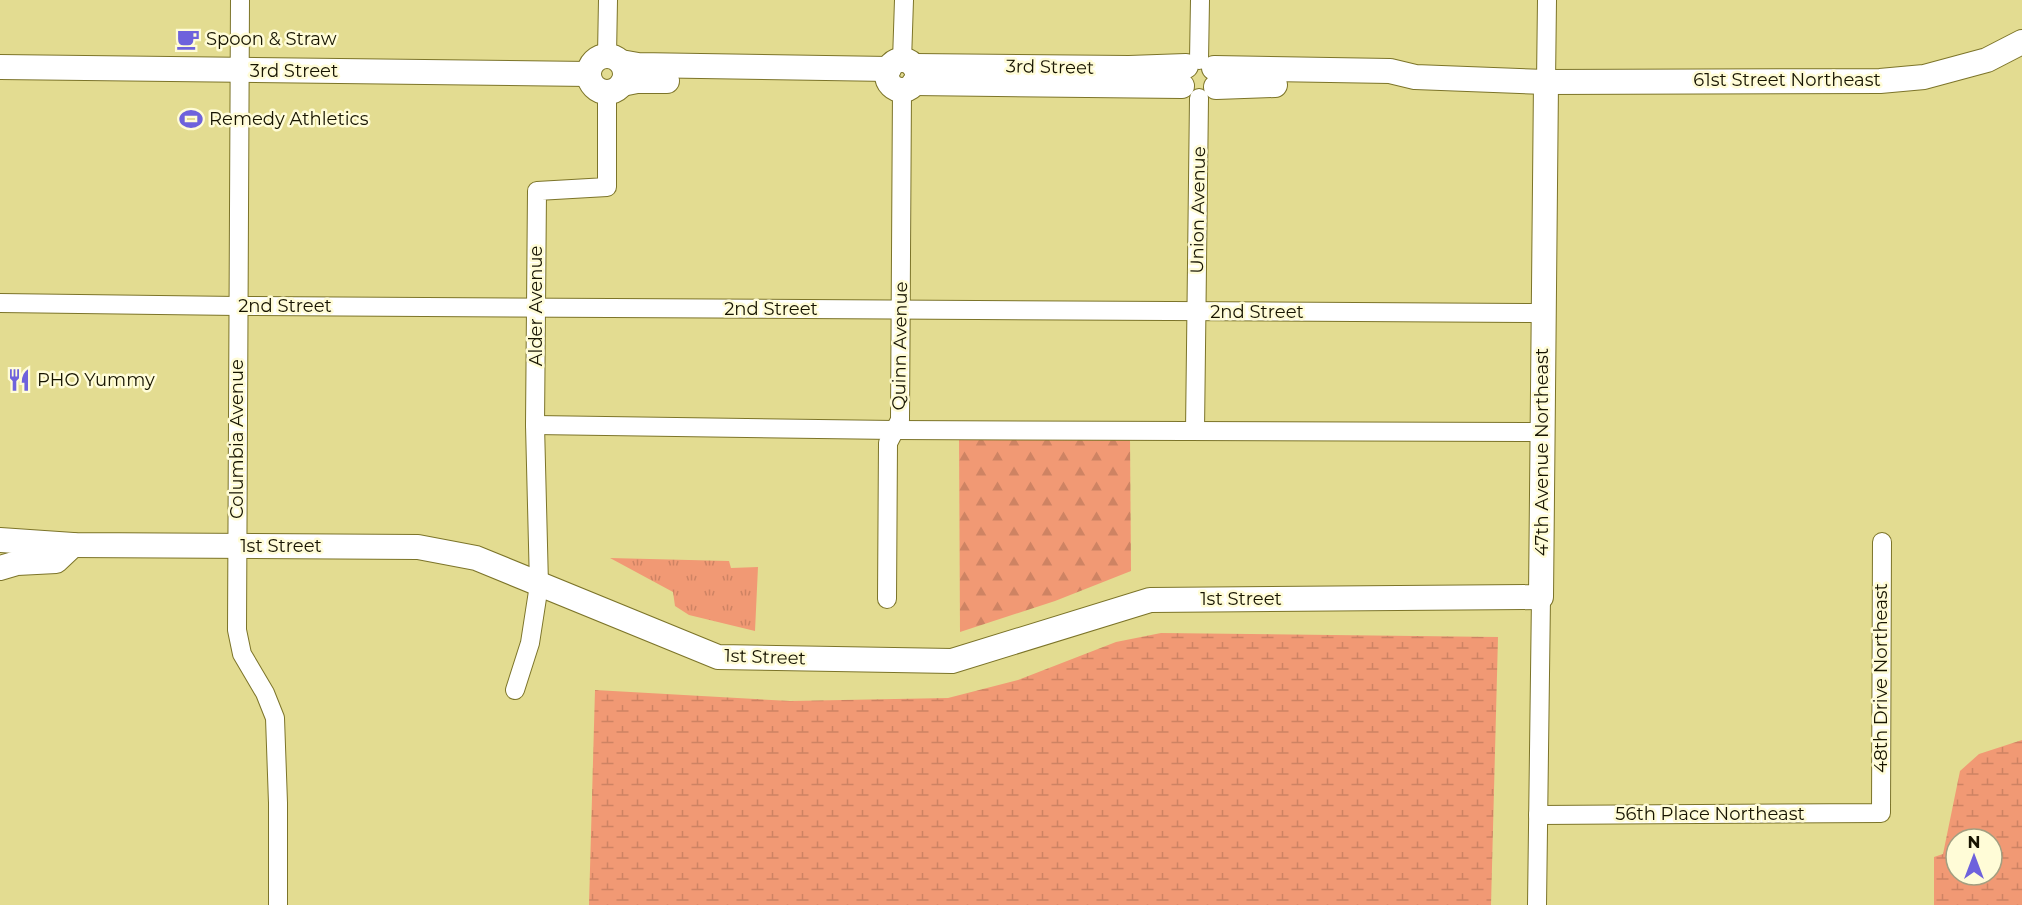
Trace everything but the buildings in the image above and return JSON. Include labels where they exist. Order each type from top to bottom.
[{"type":"street","name":"Columbia Avenue","points":[[240,0],[237,630],[242,654],[265,693],[275,718],[278,905]]},
{"type":"street","name":"Alder Avenue","points":[[539,585],[535,425],[537,191],[607,187],[615,73],[608,0]]},
{"type":"street","name":"Quinn Avenue","points":[[887,599],[888,443],[900,420],[904,0]]},
{"type":"street","name":"Union Avenue","points":[[1195,431],[1200,0]]},
{"type":"street","name":"47th Avenue Northeast","points":[[1537,905],[1547,0]]},
{"type":"street","name":"61st Street Northeast","points":[[1546,82],[1880,81],[1924,77],[1987,60],[2022,42]]},
{"type":"street","name":"3rd Street","points":[[0,67],[589,74],[594,87],[615,73],[638,65],[902,75],[1129,68],[1199,77],[1390,71],[1414,77],[1546,82]]},
{"type":"street","name":"2nd Street","points":[[0,303],[1542,314]]},
{"type":"street","points":[[535,425],[894,430],[1542,432]]},
{"type":"street","name":"1st Street","points":[[0,540],[73,545],[418,547],[476,558],[718,657],[952,661],[1150,600],[1541,597]]},
{"type":"street","name":"48th Drive Northeast","points":[[1881,813],[1882,542]]},
{"type":"street","points":[[0,568],[17,563],[56,561],[73,545]]},
{"type":"street","points":[[515,690],[530,643],[539,585]]},
{"type":"street","name":"56th Place Northeast","points":[[1538,815],[1881,813]]},
{"type":"green space","points":[[959,436],[1130,438],[1131,571],[1055,601],[960,632]]},
{"type":"green space","points":[[610,558],[729,561],[731,568],[758,567],[755,631],[689,615],[675,606],[673,592]]},
{"type":"green space","points":[[1161,633],[1498,637],[1491,905],[589,905],[595,690],[790,701],[948,698],[1018,680],[1116,642]]},
{"type":"green space","points":[[2022,740],[2022,905],[1934,905],[1934,857],[1943,854],[1944,849],[1944,887],[2004,887],[2004,827],[1949,827],[1960,771],[1979,754]]},
{"type":"place","name":"Spoon & Straw","points":[[188,39]]},
{"type":"place","name":"Remedy Athletics","points":[[191,119]]},
{"type":"place","name":"PHO Yummy","points":[[19,380]]}]
